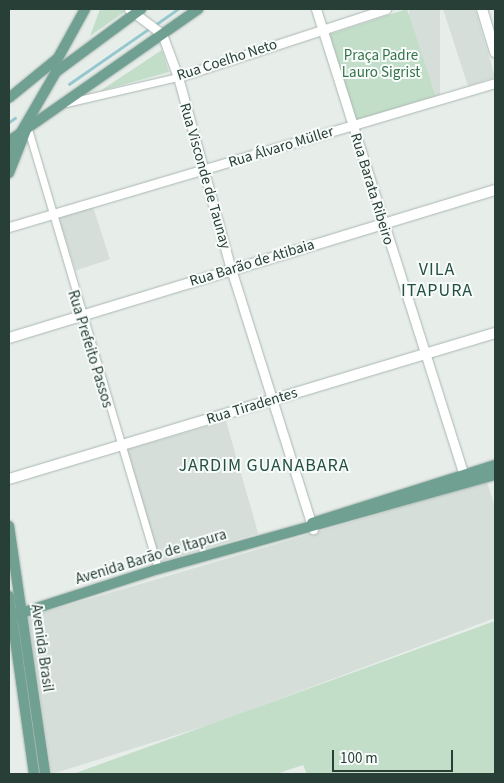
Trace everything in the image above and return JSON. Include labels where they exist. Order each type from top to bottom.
[{"type":"main road","points":[[30,84],[58,48],[78,9]]},
{"type":"main road","points":[[9,98],[30,84],[64,49],[85,9]]},
{"type":"main road","points":[[12,139],[66,103],[159,32],[198,9]]},
{"type":"main road","points":[[482,9],[495,52]]},
{"type":"main road","points":[[9,153],[12,139],[56,72],[137,12]]},
{"type":"main road","points":[[9,174],[27,129]]},
{"type":"main road","name":"Rua Barão de Atibaia","points":[[9,338],[495,190]]},
{"type":"main road","name":"Rua Tiradentes","points":[[9,479],[495,332]]},
{"type":"main road","name":"Avenida Barão de Itapura","points":[[14,615],[158,569],[309,527],[466,479],[495,465]]},
{"type":"main road","name":"Avenida Barão de Itapura","points":[[466,479],[495,475]]},
{"type":"main road","name":"Avenida Brasil","points":[[9,526],[14,615],[34,774]]},
{"type":"main road","name":"Avenida Brasil","points":[[9,596],[44,774]]},
{"type":"street","name":"Rua Barata Ribeiro","points":[[316,9],[424,354],[466,479]]},
{"type":"street","name":"Rua Coelho Neto","points":[[66,103],[178,77],[322,28],[386,9]]},
{"type":"street","name":"Rua Visconde de Taunay","points":[[137,12],[159,32],[178,77],[231,269],[309,527]]},
{"type":"street","name":"Rua Álvaro Müller","points":[[9,227],[495,83]]},
{"type":"street","name":"Rua Prefeito Passos","points":[[27,129],[80,316],[158,569]]},
{"type":"shaded area","points":[[409,9],[440,9],[440,100],[409,100]]},
{"type":"shaded area","points":[[443,9],[475,9],[495,77],[468,86]]},
{"type":"shaded area","points":[[93,207],[110,259],[76,270],[59,218]]},
{"type":"shaded area","points":[[226,421],[258,533],[159,562],[127,449]]},
{"type":"shaded area","points":[[487,482],[495,507],[495,618],[218,722],[52,774],[28,617]]},
{"type":"green space","points":[[100,9],[127,10],[90,36]]},
{"type":"green space","name":"Praça Padre Lauro Sigrist","points":[[407,9],[435,96],[356,121],[328,35]]},
{"type":"green space","points":[[162,50],[169,72],[100,91]]},
{"type":"green space","points":[[495,621],[495,774],[307,774],[303,765],[276,774],[73,774]]},
{"type":"waterway","points":[[155,25],[178,9]]},
{"type":"waterway","points":[[69,84],[150,28]]},
{"type":"waterway","points":[[9,122],[15,118]]},
{"type":"district","name":"VILA ITAPURA","points":[[437,281]]},
{"type":"district","name":"JARDIM GUANABARA","points":[[264,466]]}]
